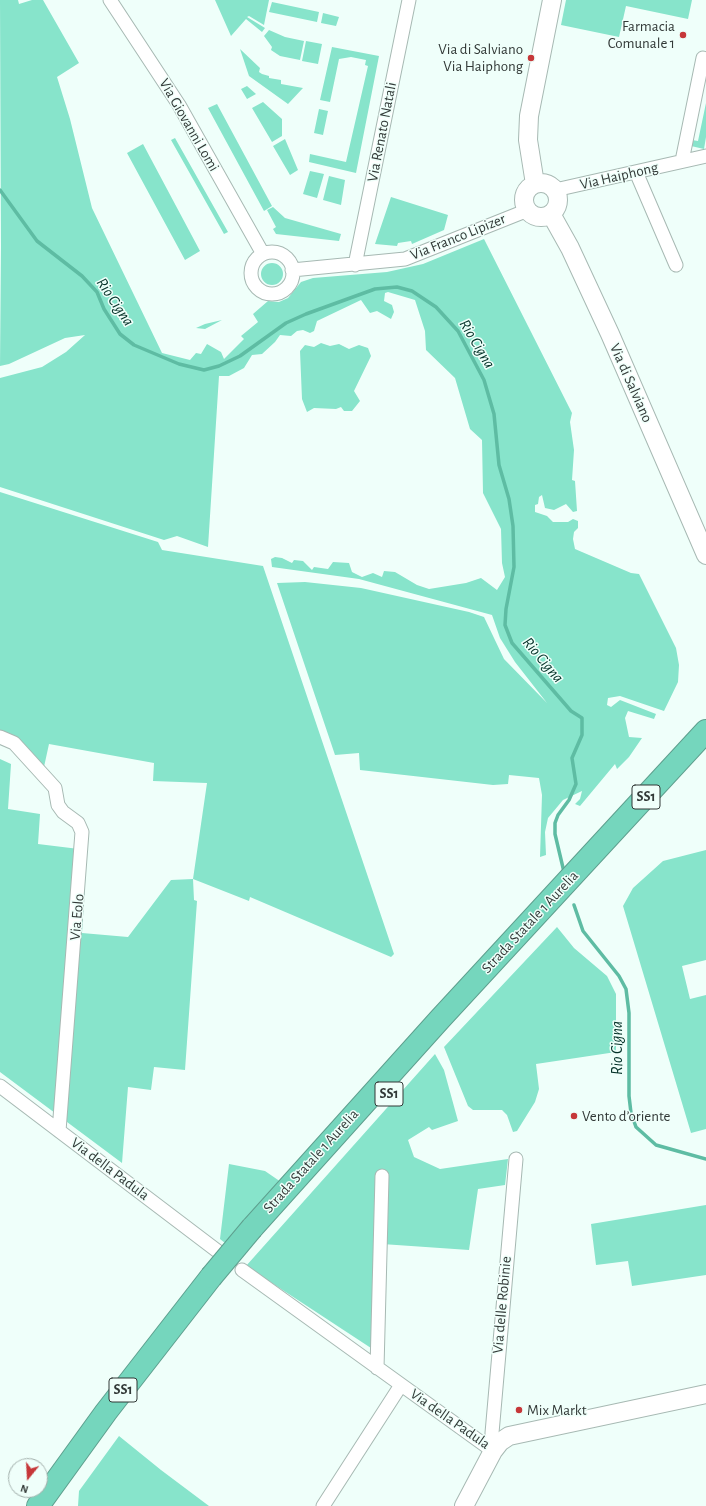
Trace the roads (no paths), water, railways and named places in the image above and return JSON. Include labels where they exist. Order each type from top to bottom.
[{"type":"highway","name":"Strada Statale 1 Aurelia","points":[[590,868],[706,731]]},
{"type":"highway","name":"Strada Statale 1 Aurelia","points":[[38,1506],[106,1412],[217,1281],[347,1121],[514,950],[590,868],[706,750]]},
{"type":"highway","name":"Strada Statale 1 Aurelia","points":[[53,1506],[217,1281]]},
{"type":"street","name":"Via Giovanni Lomi","points":[[110,0],[179,105],[262,254]]},
{"type":"street","name":"Via Renato Natali","points":[[355,265],[409,0]]},
{"type":"street","points":[[535,184],[528,140],[529,116],[552,0]]},
{"type":"street","points":[[682,161],[703,58],[706,59]]},
{"type":"street","name":"Via Haiphong","points":[[555,190],[706,156]]},
{"type":"street","points":[[636,172],[676,265]]},
{"type":"street","points":[[535,184],[546,184],[555,190],[558,204],[551,214],[538,217],[528,210],[524,201],[525,196],[527,191],[535,184]]},
{"type":"street","name":"Via Franco Lipizer","points":[[292,270],[393,261],[420,255],[528,210]]},
{"type":"street","name":"Via di Salviano","points":[[551,214],[570,248],[610,334],[706,555]]},
{"type":"street","points":[[272,252],[282,254],[289,261],[292,270],[291,281],[286,289],[276,294],[262,292],[253,283],[250,275],[253,262],[262,254],[272,252]]},
{"type":"street","name":"Via Eolo","points":[[0,737],[14,743],[55,788],[58,805],[78,823],[82,832],[59,1131]]},
{"type":"street","name":"Via della Padula","points":[[0,1086],[220,1253]]},
{"type":"street","name":"Via delle Robinie","points":[[494,1451],[492,1433],[516,1159]]},
{"type":"street","points":[[377,1368],[382,1176]]},
{"type":"street","name":"Via della Padula","points":[[242,1270],[494,1451],[500,1442],[509,1436],[706,1394]]},
{"type":"street","name":"Via della Padula","points":[[323,1506],[401,1385]]},
{"type":"street","points":[[464,1506],[494,1451]]},
{"type":"waterway","name":"Rio Cigna","points":[[0,190],[37,241],[82,276],[97,292],[104,309],[120,334],[134,345],[179,364],[204,370],[219,366],[240,356],[286,323],[306,314],[375,289],[397,287],[412,291],[436,307],[458,331],[484,380],[494,414],[499,465],[509,499],[513,526],[514,567],[506,609],[505,625],[512,643],[571,711],[582,718],[582,735],[572,758],[576,784],[569,800],[558,815],[555,823],[555,834],[564,872]]},
{"type":"waterway","name":"Rio Cigna","points":[[574,905],[583,931],[619,976],[626,989],[629,1013],[629,1096],[631,1113],[636,1127],[656,1145],[706,1159]]},
{"type":"place","name":"Farmacia Comunale 1","points":[[683,35]]},
{"type":"place","name":"Via di Salviano Via Haiphong","points":[[531,58]]},
{"type":"place","name":"Vento d’oriente","points":[[574,1116]]},
{"type":"place","name":"Mix Markt","points":[[519,1410]]}]
